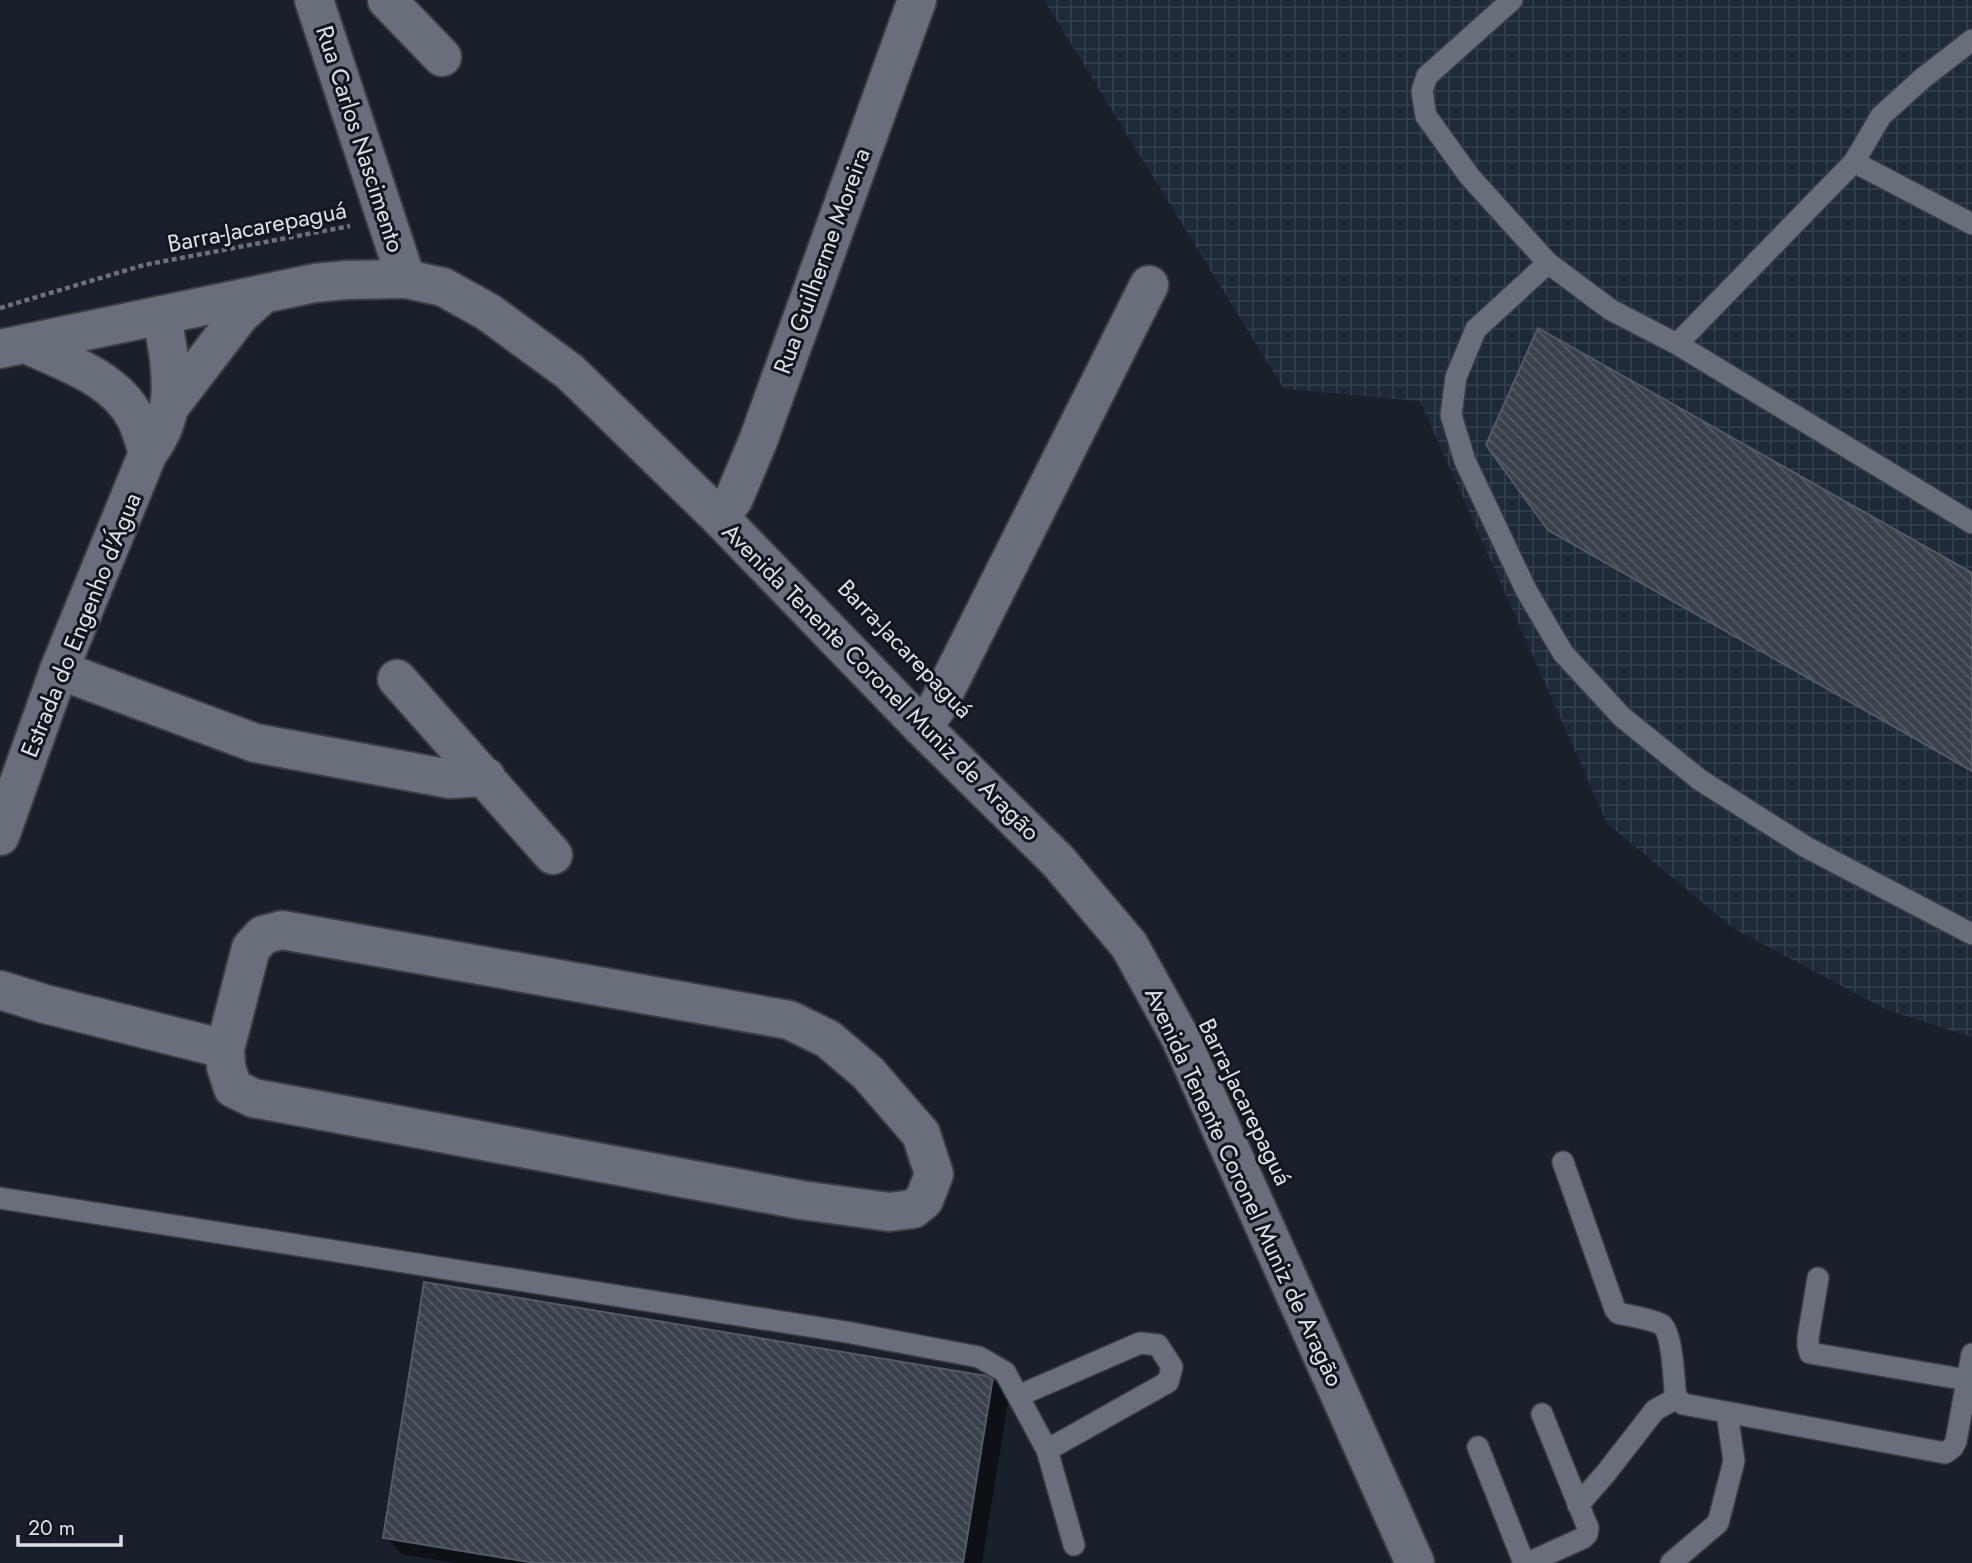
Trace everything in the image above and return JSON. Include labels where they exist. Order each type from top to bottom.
[{"type":"street","name":"Rua Carlos Nascimento","points":[[314,0],[406,279]]},
{"type":"street","points":[[387,0],[442,57]]},
{"type":"street","name":"Rua Guilherme Moreira","points":[[720,519],[734,498],[758,441],[916,0]]},
{"type":"street","name":"Avenida Tenente Coronel Muniz de Aragão","points":[[13,346],[315,283],[406,279],[443,287],[488,312],[570,372],[720,519],[922,726],[1058,860],[1129,945],[1180,1037],[1415,1563]]},
{"type":"street","points":[[922,726],[937,707],[1149,285]]},
{"type":"street","points":[[171,405],[240,315],[263,294]]},
{"type":"street","name":"Estrada do Engenho d'Água","points":[[0,836],[59,670],[148,453],[160,439],[171,405],[169,357],[162,315]]},
{"type":"street","points":[[13,346],[99,379],[123,398],[136,418],[148,453]]},
{"type":"street","points":[[59,670],[255,743],[450,779],[486,777]]},
{"type":"street","points":[[397,679],[553,855]]},
{"type":"street","points":[[282,930],[789,1020],[828,1040],[868,1073],[921,1134],[933,1174],[924,1200],[913,1209],[889,1212],[802,1200],[253,1098],[233,1088],[226,1067],[225,1049],[251,948],[263,935],[282,930]]},
{"type":"street","points":[[0,990],[225,1049]]},
{"type":"lane","points":[[1512,0],[1427,76],[1422,91],[1426,116],[1469,177],[1548,263],[1611,310],[1677,344],[1972,523]]},
{"type":"lane","points":[[1677,344],[1854,162],[1881,116],[1923,78],[1972,40]]},
{"type":"lane","points":[[1854,162],[1972,224]]},
{"type":"lane","points":[[1548,263],[1476,329],[1456,377],[1451,415],[1465,461],[1526,590],[1563,653],[1622,718],[1700,779],[1806,847],[1972,934]]},
{"type":"lane","points":[[1563,1162],[1615,1309],[1618,1313],[1664,1327],[1668,1336],[1677,1398],[1683,1404],[1945,1452],[1953,1447],[1956,1441],[1972,1354]]},
{"type":"lane","points":[[0,1198],[832,1329],[979,1357],[1005,1372],[1047,1450],[1074,1545]]},
{"type":"lane","points":[[1818,1278],[1808,1338],[1810,1353],[1967,1380]]},
{"type":"lane","points":[[1018,1395],[1140,1343],[1158,1345],[1172,1367],[1168,1382],[1047,1450]]},
{"type":"lane","points":[[1578,1505],[1606,1474],[1655,1410],[1677,1398]]},
{"type":"lane","points":[[1671,1563],[1718,1523],[1734,1461],[1727,1413]]},
{"type":"lane","points":[[1478,1447],[1524,1563],[1583,1538],[1588,1528],[1542,1415]]},
{"type":"path","name":"Barra-Jacarepaguá","points":[[0,308],[144,265],[359,224],[392,233]]},
{"type":"shaded area","points":[[1044,0],[1972,0],[1972,1037],[1887,1010],[1733,928],[1607,823],[1420,401],[1284,389]]},
{"type":"building","points":[[1538,328],[1972,573],[1972,771],[1548,530],[1486,445]]},
{"type":"building","points":[[424,1282],[993,1377],[963,1563],[535,1563],[383,1538]]}]
